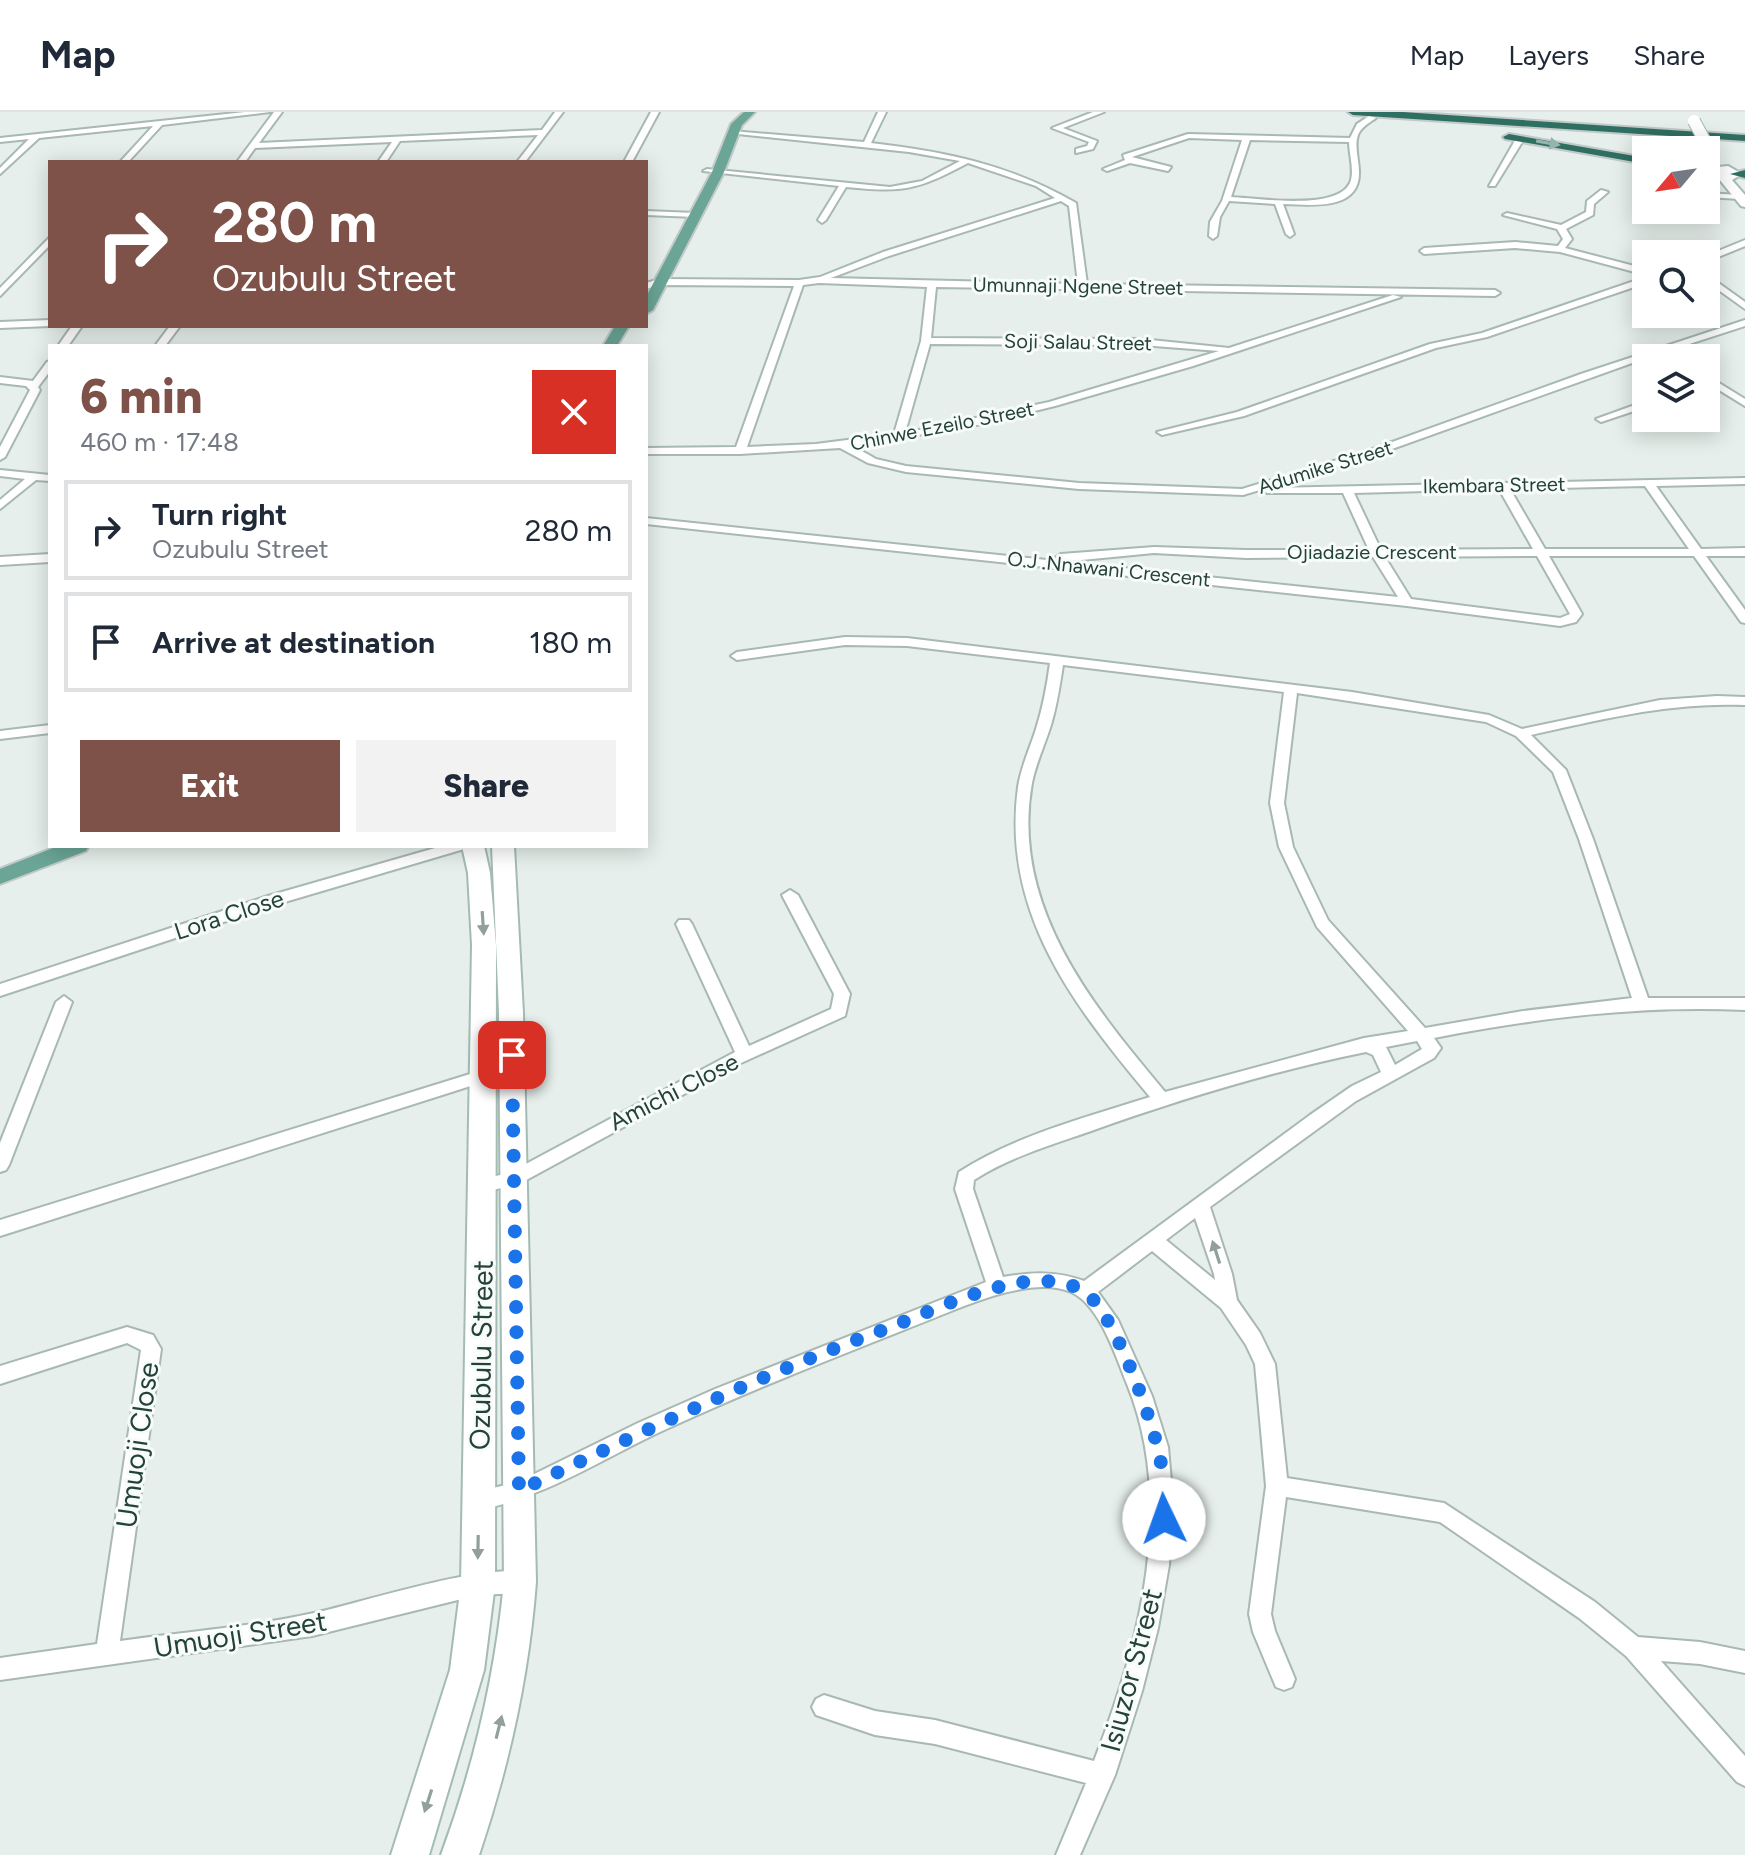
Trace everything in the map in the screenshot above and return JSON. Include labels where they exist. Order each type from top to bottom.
[{"type":"highway","points":[[1459,112],[1745,131]]},
{"type":"highway","points":[[1350,113],[1632,159]]},
{"type":"highway","points":[[1350,113],[1745,138]]},
{"type":"main road","points":[[713,172],[736,112]]},
{"type":"main road","points":[[648,274],[689,215],[737,124],[750,112]]},
{"type":"main road","points":[[1691,116],[1743,200]]},
{"type":"main road","points":[[648,306],[689,215]]},
{"type":"main road","points":[[0,863],[48,844]]},
{"type":"main road","points":[[0,877],[73,848]]},
{"type":"main road","name":"Ozubulu Street","points":[[473,848],[498,1077]]},
{"type":"main road","name":"Ozubulu Street","points":[[410,1855],[467,1670],[478,1584],[479,1500],[498,1182],[503,848]]},
{"type":"main road","name":"Ozubulu Street","points":[[460,1855],[486,1780],[506,1699],[516,1639],[520,1582],[519,1491],[498,1182]]},
{"type":"street","points":[[0,140],[266,112]]},
{"type":"street","points":[[243,160],[278,112]]},
{"type":"street","points":[[523,160],[559,112]]},
{"type":"street","points":[[629,160],[655,112]]},
{"type":"street","points":[[867,144],[882,112]]},
{"type":"street","points":[[1079,151],[1090,147],[1093,141],[1056,126],[1100,112]]},
{"type":"street","points":[[1228,199],[1321,202],[1341,198],[1354,185],[1357,175],[1351,140],[1357,126],[1372,118]]},
{"type":"street","points":[[126,160],[161,122]]},
{"type":"street","points":[[254,146],[545,132]]},
{"type":"street","points":[[732,133],[867,144],[967,161],[1016,175],[1073,205],[1083,286]]},
{"type":"street","points":[[0,172],[38,135]]},
{"type":"street","points":[[1129,161],[1127,156],[1178,138],[1351,140]]},
{"type":"street","points":[[383,160],[398,139]]},
{"type":"street","points":[[1213,236],[1212,222],[1228,199],[1229,185],[1246,139]]},
{"type":"street","points":[[1492,184],[1520,139]]},
{"type":"street","points":[[713,172],[890,189],[914,187],[967,161]]},
{"type":"street","points":[[1107,169],[1129,161],[1168,169]]},
{"type":"street","points":[[822,220],[843,186]]},
{"type":"street","points":[[1507,215],[1562,228],[1590,213],[1590,203],[1604,192]]},
{"type":"street","points":[[1720,197],[1743,200]]},
{"type":"street","points":[[819,280],[886,254],[1064,198]]},
{"type":"street","points":[[1278,201],[1290,234]]},
{"type":"street","points":[[648,213],[689,215]]},
{"type":"street","points":[[1560,249],[1568,239],[1562,228]]},
{"type":"street","points":[[0,293],[48,242]]},
{"type":"street","points":[[1720,253],[1745,243]]},
{"type":"street","points":[[1424,251],[1515,245],[1560,249],[1632,268]]},
{"type":"street","name":"Umunnaji Ngene Street","points":[[648,285],[660,282],[799,283],[819,280],[1495,293]]},
{"type":"street","points":[[740,451],[799,283]]},
{"type":"street","points":[[899,436],[926,341],[932,284]]},
{"type":"street","points":[[1162,432],[1240,414],[1433,346],[1484,335],[1632,285]]},
{"type":"street","points":[[1720,287],[1745,306]]},
{"type":"street","name":"Chinwe Ezeilo Street","points":[[648,451],[740,451],[842,445],[1035,408],[1413,292]]},
{"type":"street","points":[[0,325],[48,323]]},
{"type":"street","name":"Adumike Street","points":[[1684,344],[1745,323]]},
{"type":"street","name":"Soji Salau Street","points":[[926,341],[1141,342],[1230,350]]},
{"type":"street","name":"Adumike Street","points":[[842,445],[872,461],[906,469],[1079,486],[1243,492],[1374,452],[1632,362]]},
{"type":"street","points":[[0,457],[35,390],[34,386],[48,367]]},
{"type":"street","points":[[0,380],[20,381],[34,386]]},
{"type":"street","points":[[1720,388],[1745,403]]},
{"type":"street","points":[[1601,419],[1632,409]]},
{"type":"street","points":[[0,473],[48,478]]},
{"type":"street","points":[[0,506],[33,477]]},
{"type":"street","name":"Ikembara Street","points":[[1243,492],[1745,481]]},
{"type":"street","points":[[1647,482],[1745,619]]},
{"type":"street","points":[[1502,485],[1539,552]]},
{"type":"street","points":[[1347,489],[1376,552],[1407,602]]},
{"type":"street","name":"O.J .Nnawani Crescent","points":[[648,521],[1048,562],[1560,622],[1572,619],[1576,614],[1539,552]]},
{"type":"street","name":"Ojiadazie Crescent","points":[[1048,562],[1072,556],[1154,550],[1246,554],[1745,552]]},
{"type":"street","points":[[0,561],[48,558]]},
{"type":"street","points":[[737,656],[874,640],[1352,696],[1489,719],[1521,733],[1545,754],[1565,783],[1642,1004]]},
{"type":"street","points":[[1057,661],[1048,713],[1026,783],[1022,811],[1030,888],[1047,944],[1074,989],[1162,1100]]},
{"type":"street","points":[[479,1500],[519,1491],[662,1421],[854,1340],[997,1287],[1042,1281],[1070,1285],[1085,1291],[1362,1087],[1431,1053],[1433,1048],[1322,923],[1286,847],[1277,803],[1291,690]]},
{"type":"street","points":[[1521,733],[1663,702],[1745,701]]},
{"type":"street","points":[[0,735],[48,729]]},
{"type":"street","name":"Lora Close","points":[[0,990],[273,900],[452,848]]},
{"type":"street","name":"Amichi Close","points":[[498,1182],[745,1055],[839,1012],[842,994],[790,895]]},
{"type":"street","points":[[684,924],[745,1055]]},
{"type":"street","points":[[0,1165],[64,1002]]},
{"type":"street","points":[[997,1287],[964,1189],[965,1177],[1019,1150],[1162,1100],[1362,1044],[1513,1017],[1642,1004],[1745,1004]]},
{"type":"street","points":[[1362,1044],[1380,1051],[1390,1073]]},
{"type":"street","points":[[0,1228],[498,1077]]},
{"type":"street","points":[[1200,1204],[1223,1274],[1228,1302]]},
{"type":"street","points":[[1152,1240],[1228,1302],[1253,1339],[1265,1364],[1277,1486],[1260,1614],[1264,1632],[1284,1679]]},
{"type":"street","name":"Isiuzor Street","points":[[1068,1855],[1103,1775],[1134,1680],[1164,1519],[1161,1461],[1145,1401],[1116,1338],[1085,1291]]},
{"type":"street","name":"Umuoji Close","points":[[0,1375],[127,1335],[146,1341],[151,1349],[107,1655]]},
{"type":"street","points":[[1277,1486],[1444,1513],[1587,1610],[1634,1648],[1745,1774]]},
{"type":"street","name":"Umuoji Street","points":[[0,1669],[312,1625],[478,1584],[520,1582]]},
{"type":"street","points":[[1634,1648],[1700,1653],[1745,1662]]},
{"type":"street","points":[[824,1707],[875,1723],[935,1732],[1103,1775]]},
{"type":"route","points":[[512,1055],[519,1491],[662,1421],[854,1340],[997,1287],[1042,1281],[1070,1285],[1085,1291],[1116,1338],[1145,1401],[1154,1431],[1161,1461],[1164,1519]]}]
